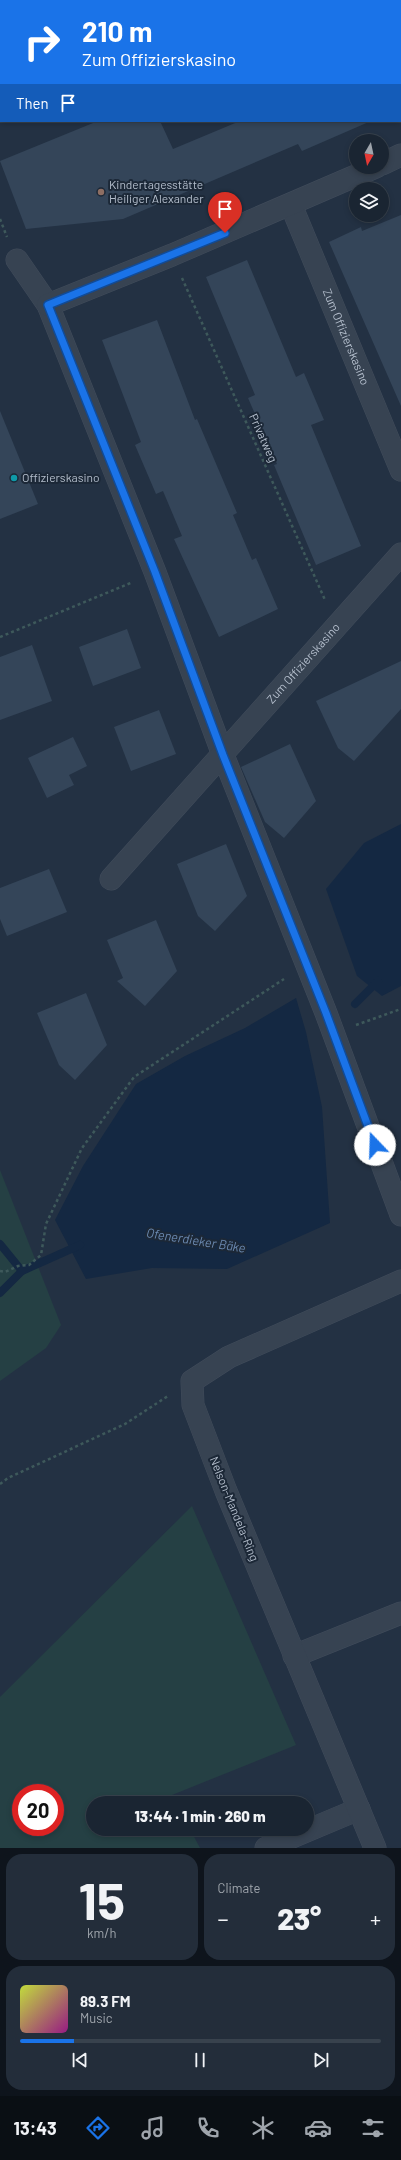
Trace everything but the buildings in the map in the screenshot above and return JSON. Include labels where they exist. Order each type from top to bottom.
[{"type":"street","points":[[389,161],[401,155]]},
{"type":"street","points":[[48,305],[172,255],[360,174]]},
{"type":"street","name":"Zum Offizierskasino","points":[[291,205],[401,470]]},
{"type":"street","points":[[17,260],[48,305],[155,572],[223,755],[333,1034],[401,1215]]},
{"type":"street","name":"Zum Offizierskasino","points":[[111,879],[401,554]]},
{"type":"street","points":[[192,1381],[229,1357],[401,1281]]},
{"type":"street","name":"Nelson-Mandela-Ring","points":[[192,1381],[193,1405],[294,1656],[375,1848]]},
{"type":"street","points":[[294,1656],[401,1613]]},
{"type":"street","points":[[266,1848],[359,1809]]},
{"type":"path","name":"Privatweg","points":[[172,255],[337,627]]},
{"type":"path","points":[[0,637],[155,572]]},
{"type":"path","points":[[0,1271],[5,1272],[18,1266],[30,1265],[41,1255],[46,1224],[82,1148],[134,1077],[306,965]]},
{"type":"path","points":[[333,1034],[401,1008]]},
{"type":"path","points":[[0,1484],[8,1478],[125,1424],[192,1381]]},
{"type":"green space","points":[[0,1170],[61,1325],[46,1348],[0,1381]]},
{"type":"green space","points":[[192,1506],[296,1745],[172,1796],[86,1796],[86,1836],[194,1836],[200,1848],[0,1848],[0,1697]]},
{"type":"water","points":[[401,824],[401,986],[382,996],[357,976],[326,889],[364,843]]},
{"type":"water","points":[[296,998],[306,1032],[322,1107],[330,1223],[227,1269],[152,1268],[86,1279],[55,1220],[83,1166],[136,1084],[185,1056],[245,1028]]},
{"type":"waterway","name":"Ofenerdieker Bäke","points":[[355,1004],[378,981]]},
{"type":"waterway","points":[[0,1244],[22,1271]]},
{"type":"waterway","name":"Ofenerdieker Bäke","points":[[0,1293],[22,1271],[80,1245]]},
{"type":"place","name":"Kindertagesstätte Heiliger Alexander","points":[[101,192]]},
{"type":"place","name":"Offizierskasino","points":[[14,478]]},
{"type":"route","points":[[225,233],[48,305],[155,572],[223,755],[326,1013],[375,1145]]}]
